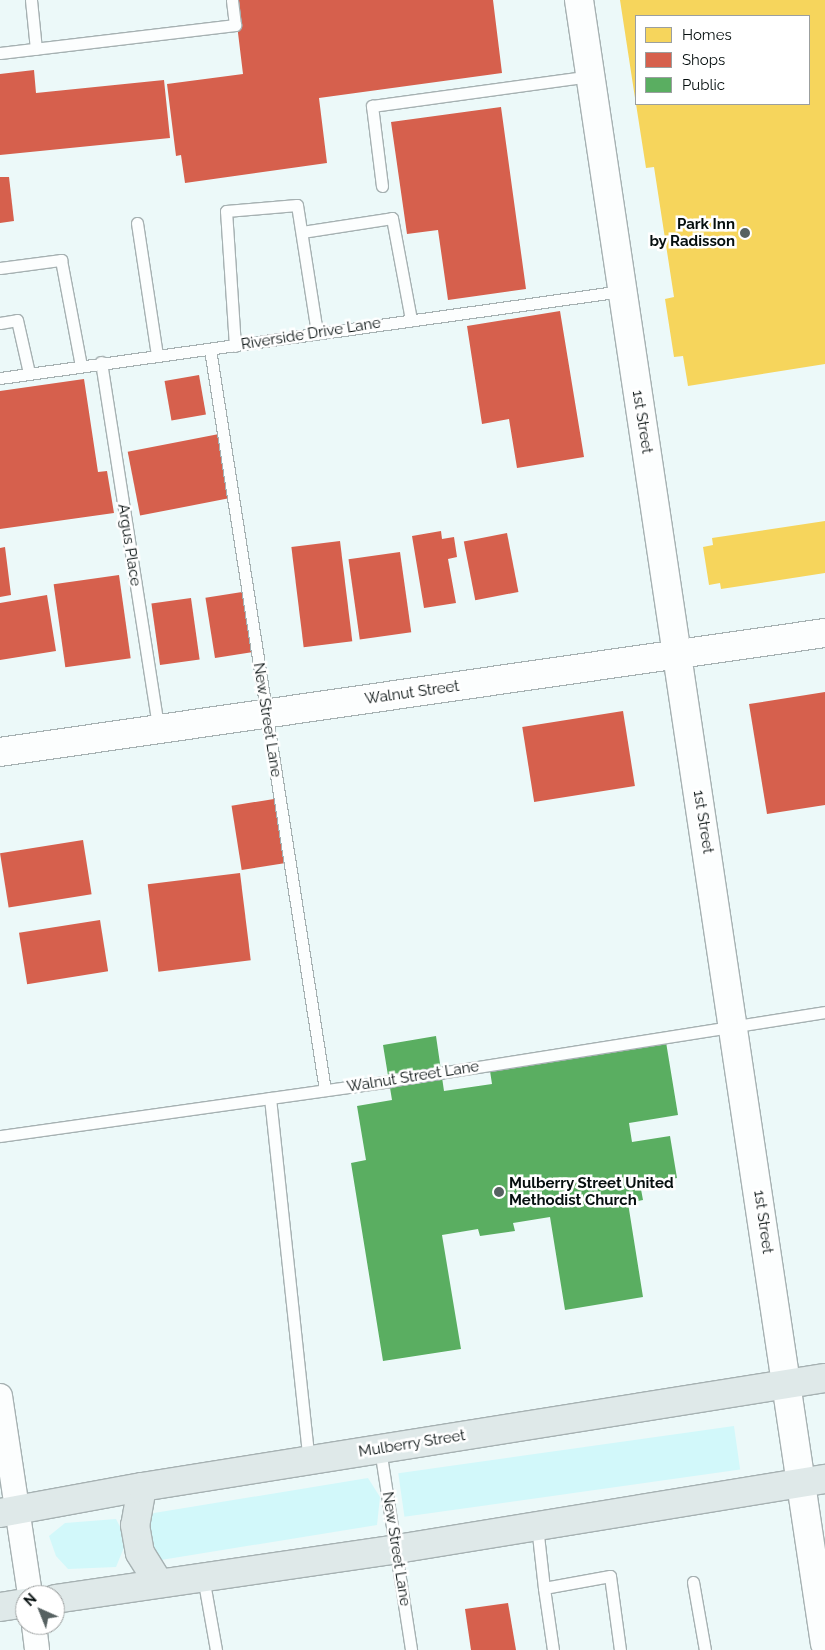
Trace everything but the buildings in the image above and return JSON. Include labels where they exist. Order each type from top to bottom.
[{"type":"main road","name":"Mulberry Street","points":[[9,1512],[142,1487],[825,1378]]},
{"type":"main road","points":[[65,1596],[397,1549],[813,1480]]},
{"type":"main road","points":[[142,1487],[135,1525],[140,1553],[158,1582]]},
{"type":"main road","points":[[0,1607],[15,1605]]},
{"type":"street","name":"1st Street","points":[[579,0],[734,1026],[786,1384],[813,1480],[825,1644]]},
{"type":"street","name":"Walnut Street","points":[[0,752],[825,633]]},
{"type":"street","points":[[0,1396],[9,1512],[27,1585]]},
{"type":"street","points":[[35,1635],[37,1650]]},
{"type":"lane","points":[[31,0],[36,48]]},
{"type":"lane","points":[[0,53],[235,25],[232,0]]},
{"type":"lane","points":[[382,186],[372,106],[590,76]]},
{"type":"lane","points":[[235,346],[226,211],[297,205],[317,332]]},
{"type":"lane","points":[[302,232],[392,218],[411,320]]},
{"type":"lane","points":[[137,223],[156,356]]},
{"type":"lane","points":[[0,268],[61,260],[81,366]]},
{"type":"lane","name":"Riverside Drive Lane","points":[[0,378],[101,362],[235,346],[317,332],[622,291]]},
{"type":"lane","points":[[0,323],[17,320],[28,374]]},
{"type":"lane","name":"New Street Lane","points":[[210,349],[325,1090]]},
{"type":"lane","name":"Argus Place","points":[[101,362],[158,728]]},
{"type":"lane","name":"Walnut Street Lane","points":[[0,1136],[325,1090],[825,1012]]},
{"type":"lane","points":[[270,1098],[309,1460]]},
{"type":"lane","name":"New Street Lane","points":[[380,1449],[397,1549],[410,1650]]},
{"type":"lane","points":[[536,1526],[553,1650]]},
{"type":"lane","points":[[203,1576],[216,1650]]},
{"type":"lane","points":[[544,1588],[610,1576],[620,1650]]},
{"type":"lane","points":[[693,1582],[705,1650]]},
{"type":"shaded area","points":[[734,1426],[740,1470],[404,1517],[398,1473]]},
{"type":"shaded area","points":[[368,1478],[380,1497],[377,1525],[161,1560],[148,1547],[143,1524],[154,1513]]},
{"type":"shaded area","points":[[116,1519],[127,1540],[116,1567],[68,1569],[56,1556],[49,1536],[65,1523]]},
{"type":"place","name":"Park Inn by Radisson","points":[[745,233]]},
{"type":"place","name":"Mulberry Street United Methodist Church","points":[[499,1192]]}]
